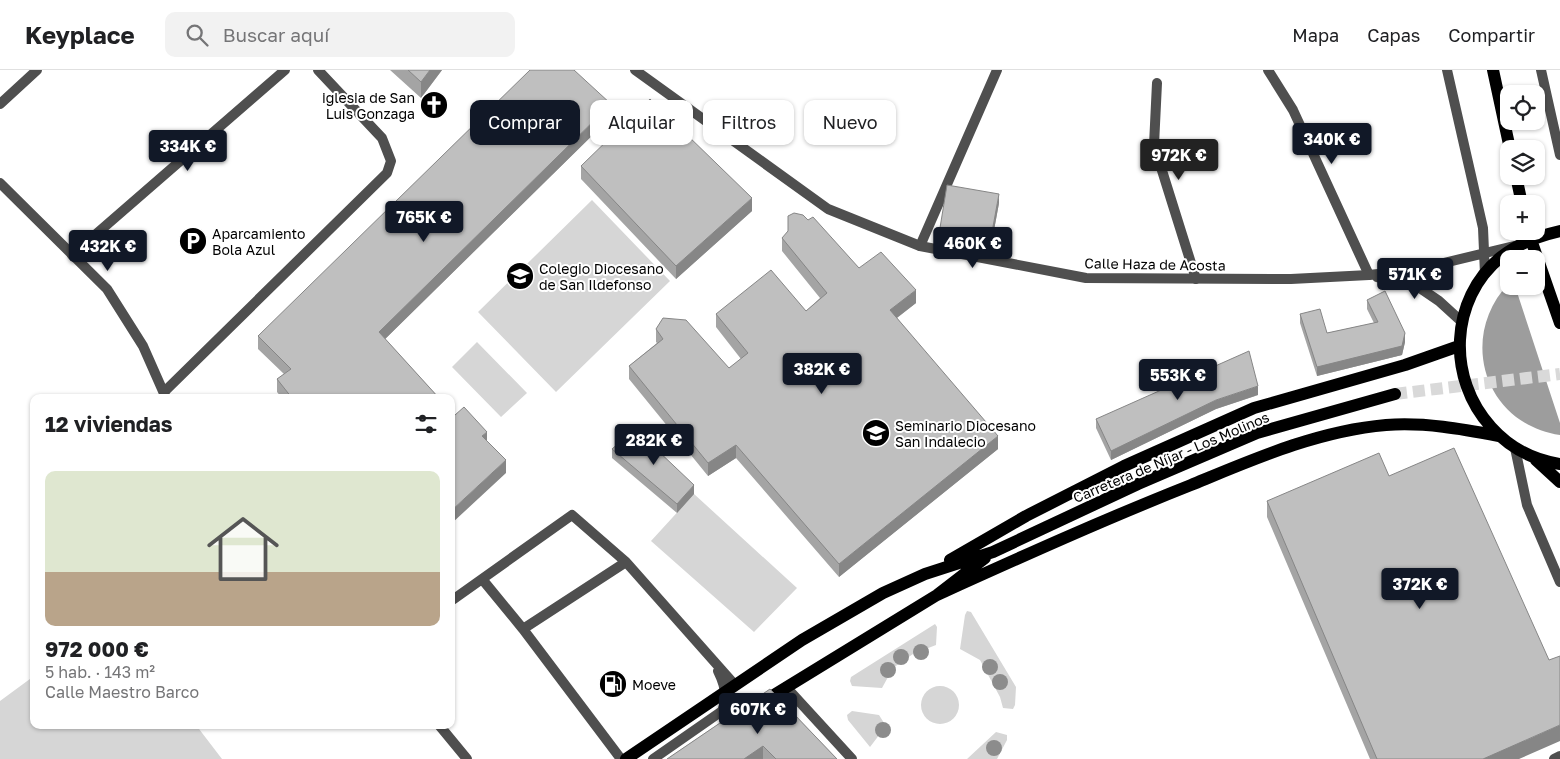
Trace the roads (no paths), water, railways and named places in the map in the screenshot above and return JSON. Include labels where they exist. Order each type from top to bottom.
[{"type":"main road","points":[[1493,70],[1508,140]]},
{"type":"main road","points":[[1545,235],[1560,231]]},
{"type":"main road","points":[[1525,240],[1501,258],[1485,274],[1467,305],[1462,322],[1459,346],[1461,371],[1469,396],[1482,418],[1499,436],[1515,448],[1532,457],[1560,464]]},
{"type":"main road","points":[[1526,240],[1560,323]]},
{"type":"main road","points":[[925,574],[1035,511],[1124,466],[1254,408],[1405,365],[1459,346]]},
{"type":"main road","name":"Carretera de Níjar - Los Molinos","points":[[626,759],[802,640],[882,593],[925,574],[993,552],[1138,484],[1257,433],[1394,394]]},
{"type":"main road","points":[[937,595],[1127,510],[1254,459],[1310,439],[1349,430],[1387,425],[1417,424],[1499,436]]},
{"type":"main road","points":[[1532,457],[1560,482]]},
{"type":"main road","name":"Carretera de Níjar - Los Molinos","points":[[753,707],[937,595],[993,552]]},
{"type":"main road","points":[[672,759],[712,733]]},
{"type":"street","points":[[0,104],[37,70]]},
{"type":"street","points":[[72,255],[285,70]]},
{"type":"street","points":[[166,394],[387,173],[391,161],[382,138],[318,70]]},
{"type":"street","name":"Calle Haza de Acosta","points":[[635,70],[828,209],[920,246],[1086,278],[1292,279],[1369,275],[1415,270],[1484,253],[1523,240]]},
{"type":"street","points":[[920,246],[997,70]]},
{"type":"street","points":[[1268,70],[1293,110],[1369,275]]},
{"type":"street","points":[[1447,70],[1484,228],[1485,274]]},
{"type":"street","points":[[1541,70],[1560,155]]},
{"type":"street","points":[[1157,83],[1154,145],[1196,279]]},
{"type":"street","points":[[0,183],[107,289],[143,346],[165,394]]},
{"type":"street","name":"Calle Haza de Acosta","points":[[1369,275],[1417,286],[1439,301],[1462,322]]},
{"type":"street","points":[[1515,448],[1527,505],[1560,582]]},
{"type":"street","points":[[455,598],[572,515],[626,562],[711,658],[730,689],[722,711],[653,759]]},
{"type":"street","points":[[523,629],[626,562]]},
{"type":"street","points":[[482,579],[523,629],[621,759]]},
{"type":"street","points":[[786,687],[852,759]]},
{"type":"street","points":[[442,729],[466,759]]},
{"type":"street","points":[[1554,759],[1560,756]]},
{"type":"tunnel","points":[[1395,394],[1560,374]]},
{"type":"place","name":"iglesia de San Luis Gonzaga","points":[[434,105]]},
{"type":"place","name":"Aparcamiento Bola Azul","points":[[193,241]]},
{"type":"place","name":"Colegio Diocesano de San Ildefonso","points":[[520,276]]},
{"type":"place","name":"Seminario Diocesano San Indalecio","points":[[876,433]]},
{"type":"place","name":"Moeve","points":[[613,684]]}]
